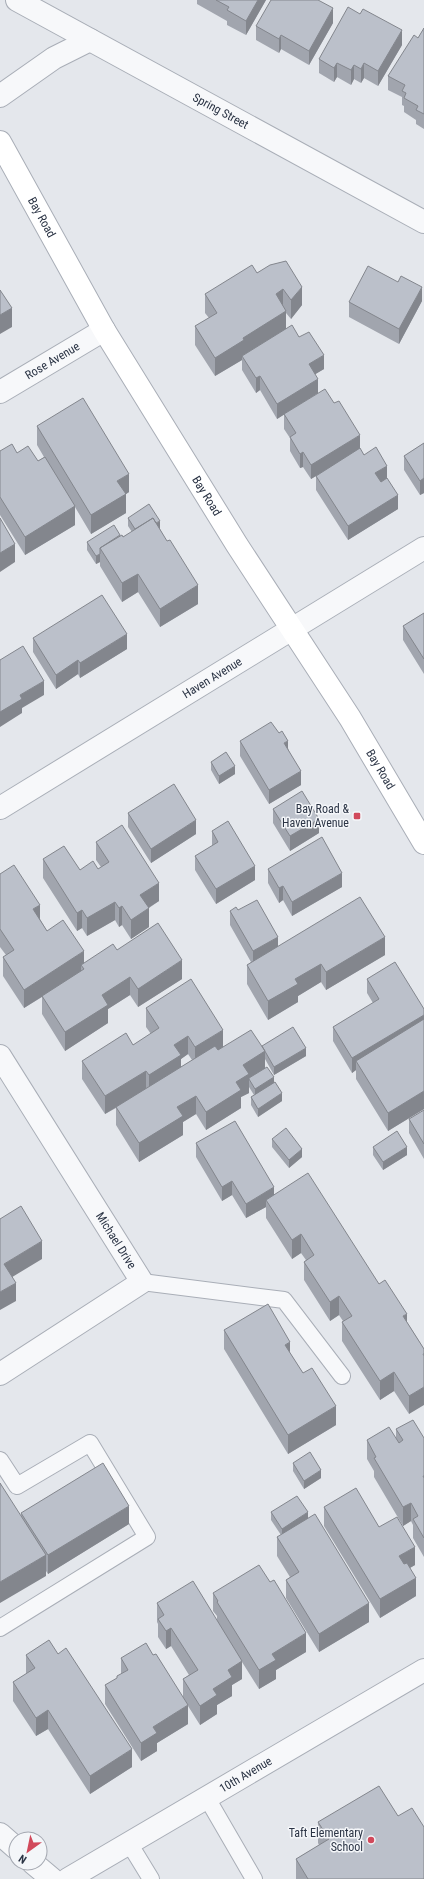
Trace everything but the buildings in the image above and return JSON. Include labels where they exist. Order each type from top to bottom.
[{"type":"street","name":"Spring Street","points":[[18,0],[424,222]]},
{"type":"street","points":[[0,96],[54,58],[90,40]]},
{"type":"street","name":"Bay Road","points":[[0,142],[104,330],[237,545],[350,718],[424,843]]},
{"type":"street","name":"Rose Avenue","points":[[0,392],[104,330]]},
{"type":"street","name":"Haven Avenue","points":[[0,808],[424,548]]},
{"type":"street","name":"Michael Drive","points":[[0,1056],[142,1282],[0,1374]]},
{"type":"street","name":"10th Avenue","points":[[68,1879],[424,1670]]},
{"type":"street","points":[[0,1834],[8,1841]]},
{"type":"street","points":[[42,1871],[52,1879]]},
{"type":"lane","points":[[142,1282],[284,1300],[342,1376]]},
{"type":"lane","points":[[0,1460],[18,1486],[90,1443],[147,1537],[0,1628]]},
{"type":"lane","points":[[207,1798],[254,1879]]},
{"type":"lane","points":[[129,1843],[151,1879]]},
{"type":"place","name":"Bay Road & Haven Avenue","points":[[357,816]]},
{"type":"place","name":"Taft Elementary School","points":[[371,1840]]}]
